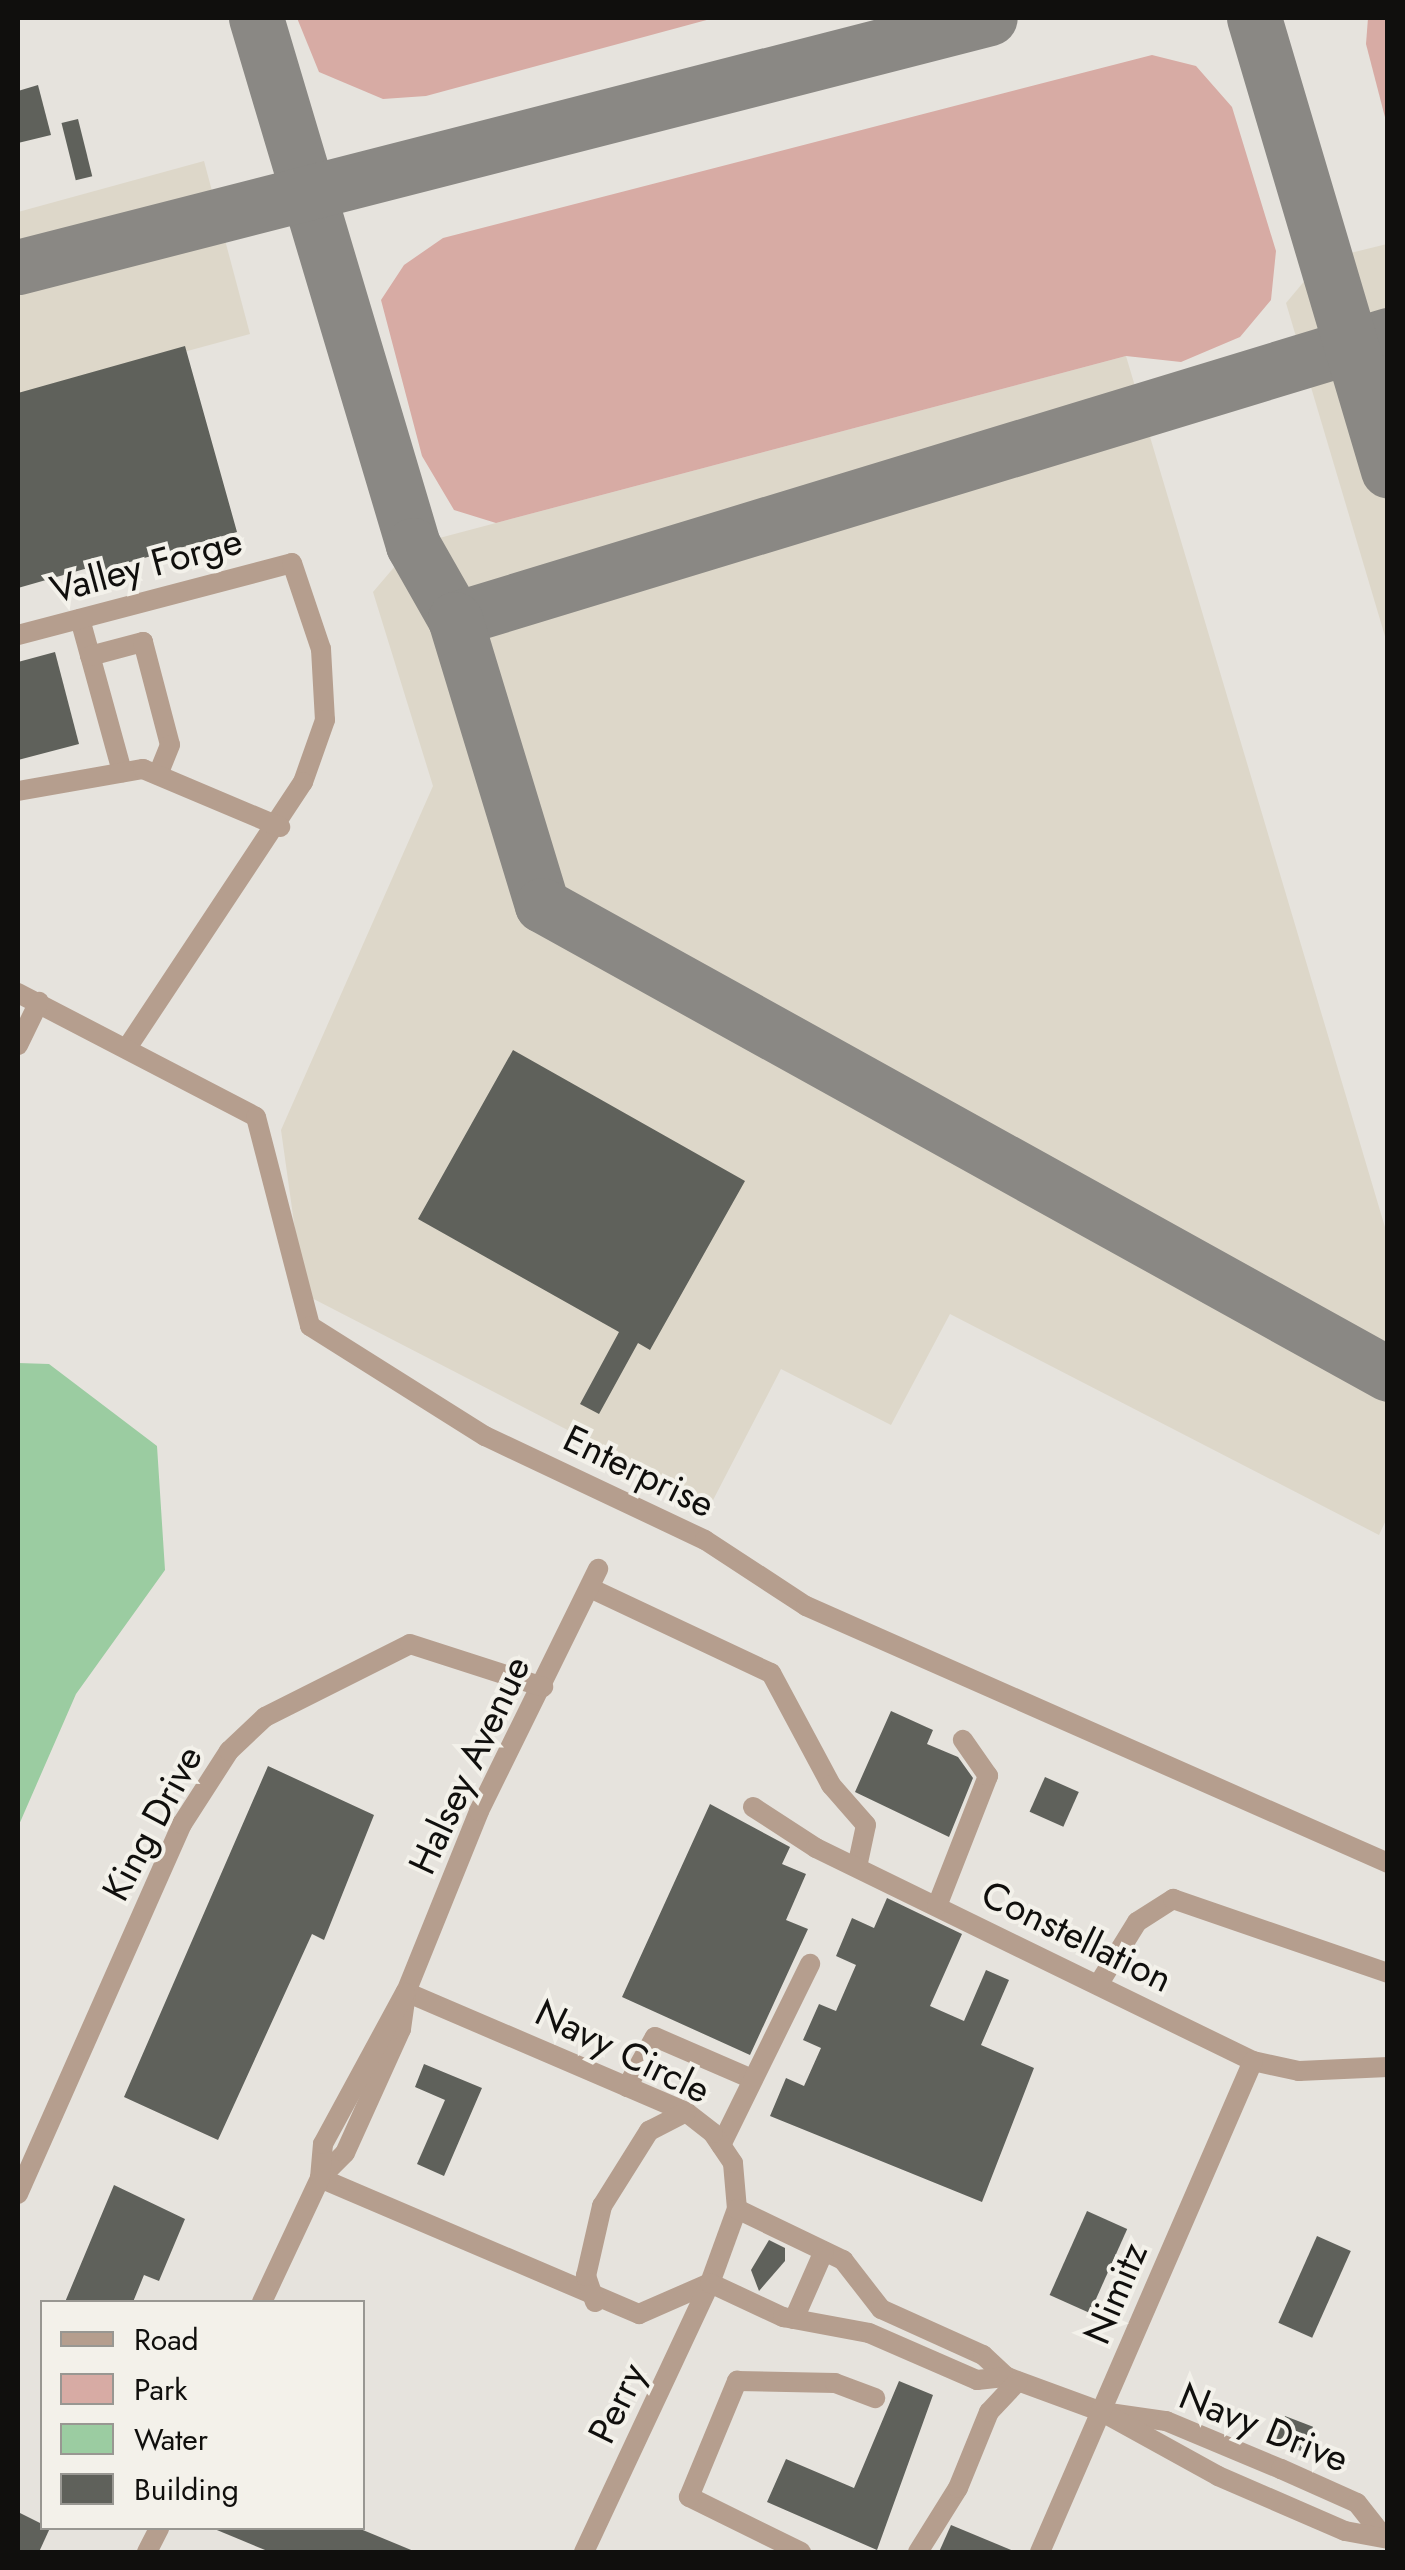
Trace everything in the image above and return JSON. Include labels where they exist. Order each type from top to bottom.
[{"type":"lane","name":"Valley Forge","points":[[18,635],[292,563],[321,649],[326,720],[280,826]]},
{"type":"lane","points":[[80,619],[122,772]]},
{"type":"lane","points":[[90,656],[143,642],[170,745],[151,772]]},
{"type":"lane","points":[[18,791],[122,772],[151,772],[280,826],[128,1048]]},
{"type":"lane","name":"Enterprise","points":[[18,993],[256,1117],[310,1326],[485,1436],[705,1540],[806,1606],[1388,1863]]},
{"type":"lane","points":[[18,1045],[39,1002]]},
{"type":"lane","name":"Halsey Avenue","points":[[263,2300],[320,2178],[323,2144],[353,2082],[406,1992],[479,1811],[594,1579],[771,1672],[831,1786],[866,1825],[858,1867]]},
{"type":"lane","name":"King Drive","points":[[18,2194],[182,1824],[229,1751],[265,1718],[410,1644],[542,1687]]},
{"type":"lane","points":[[937,1906],[988,1776],[962,1740]]},
{"type":"lane","name":"Constellation","points":[[752,1806],[858,1867],[1253,2061],[1299,2071],[1388,2067]]},
{"type":"lane","points":[[1098,1985],[1137,1922],[1173,1899],[1388,1974]]},
{"type":"lane","points":[[721,2145],[810,1964]]},
{"type":"lane","name":"Halsey Avenue","points":[[320,2178],[345,2154],[401,2029],[406,1992]]},
{"type":"lane","name":"Navy Circle","points":[[406,1992],[686,2112],[721,2145],[733,2162],[737,2209],[710,2283]]},
{"type":"lane","points":[[627,2087],[655,2038],[752,2079]]},
{"type":"lane","name":"Nimitz","points":[[1040,2552],[1253,2061]]},
{"type":"lane","points":[[353,2082],[373,2091]]},
{"type":"lane","points":[[596,2302],[586,2276],[602,2206],[649,2131],[686,2112]]},
{"type":"lane","points":[[320,2178],[596,2302],[639,2314],[710,2283]]},
{"type":"lane","name":"Navy Drive","points":[[737,2209],[844,2260],[880,2309],[983,2355],[1012,2379],[1102,2412],[1218,2476],[1344,2532],[1385,2538]]},
{"type":"lane","points":[[794,2319],[824,2250]]},
{"type":"lane","name":"Navy Drive","points":[[710,2283],[794,2319],[868,2333],[977,2380],[1012,2379]]},
{"type":"lane","name":"Perry","points":[[584,2552],[710,2283]]},
{"type":"lane","points":[[918,2552],[938,2506],[958,2488],[989,2412],[1012,2379]]},
{"type":"lane","points":[[801,2552],[689,2497],[737,2381],[835,2383],[875,2398]]},
{"type":"lane","name":"Navy Drive","points":[[1102,2412],[1166,2421],[1357,2503],[1385,2538]]},
{"type":"lane","points":[[1218,2476],[1230,2448]]},
{"type":"shaded area","points":[[204,161],[250,334],[18,397],[18,212]]},
{"type":"shaded area","points":[[1388,244],[1387,643],[1286,303],[1322,260]]},
{"type":"shaded area","points":[[1126,356],[1387,1234],[1387,1518],[1379,1535],[950,1314],[891,1425],[781,1369],[711,1504],[304,1294],[281,1130],[433,786],[373,592],[413,545]]},
{"type":"green space","points":[[297,18],[714,18],[426,96],[383,99],[319,72]]},
{"type":"green space","points":[[1368,18],[1387,18],[1387,125],[1366,44]]},
{"type":"green space","points":[[1152,55],[1196,66],[1232,107],[1276,251],[1271,300],[1240,337],[1181,362],[1126,356],[496,523],[454,510],[422,456],[381,300],[404,265],[443,238]]},
{"type":"water","points":[[18,1363],[49,1364],[157,1446],[165,1570],[76,1694],[18,1827]]},
{"type":"building","points":[[38,85],[51,135],[18,143],[18,91]]},
{"type":"building","points":[[78,119],[92,176],[76,180],[62,123]]},
{"type":"building","points":[[185,346],[237,532],[112,567],[116,583],[94,589],[88,568],[18,588],[18,393]]},
{"type":"building","points":[[55,652],[79,744],[18,760],[18,662]]},
{"type":"building","points":[[513,1050],[745,1181],[650,1350],[638,1343],[599,1414],[580,1404],[619,1332],[418,1219]]},
{"type":"building","points":[[891,1711],[933,1730],[927,1744],[958,1757],[973,1778],[949,1837],[855,1792]]},
{"type":"building","points":[[268,1766],[374,1815],[324,1940],[312,1934],[218,2140],[124,2097]]},
{"type":"building","points":[[1045,1777],[1079,1792],[1063,1827],[1030,1812]]},
{"type":"building","points":[[710,1804],[790,1847],[782,1864],[806,1874],[786,1920],[808,1929],[750,2055],[622,1997]]},
{"type":"building","points":[[887,1898],[962,1934],[930,2006],[964,2021],[986,1970],[1009,1980],[981,2045],[1034,2068],[982,2202],[770,2116],[786,2078],[804,2086],[821,2048],[803,2040],[819,2004],[836,2011],[856,1965],[836,1956],[852,1918],[874,1928]]},
{"type":"building","points":[[424,2064],[482,2088],[444,2176],[417,2164],[445,2100],[415,2087]]},
{"type":"building","points":[[114,2185],[185,2219],[159,2281],[144,2275],[134,2300],[66,2300]]},
{"type":"building","points":[[1087,2211],[1127,2229],[1090,2313],[1050,2295]]},
{"type":"building","points":[[1317,2236],[1351,2251],[1312,2338],[1278,2323]]},
{"type":"building","points":[[769,2240],[785,2248],[785,2261],[759,2291],[751,2270]]},
{"type":"building","points":[[899,2381],[933,2395],[877,2550],[767,2502],[786,2459],[854,2488]]},
{"type":"building","points":[[1285,2416],[1313,2427],[1303,2452],[1275,2441]]},
{"type":"building","points":[[18,2512],[40,2523],[40,2530],[49,2530],[39,2552],[18,2552]]},
{"type":"building","points":[[951,2525],[1016,2552],[939,2552]]},
{"type":"building","points":[[217,2530],[363,2530],[416,2552],[270,2552]]},
{"type":"taxiway","points":[[256,18],[413,545],[455,619],[1388,335]]},
{"type":"taxiway","points":[[18,267],[990,18]]},
{"type":"taxiway","points":[[1254,18],[1388,471]]},
{"type":"taxiway","points":[[455,619],[542,905],[1388,1374]]}]
